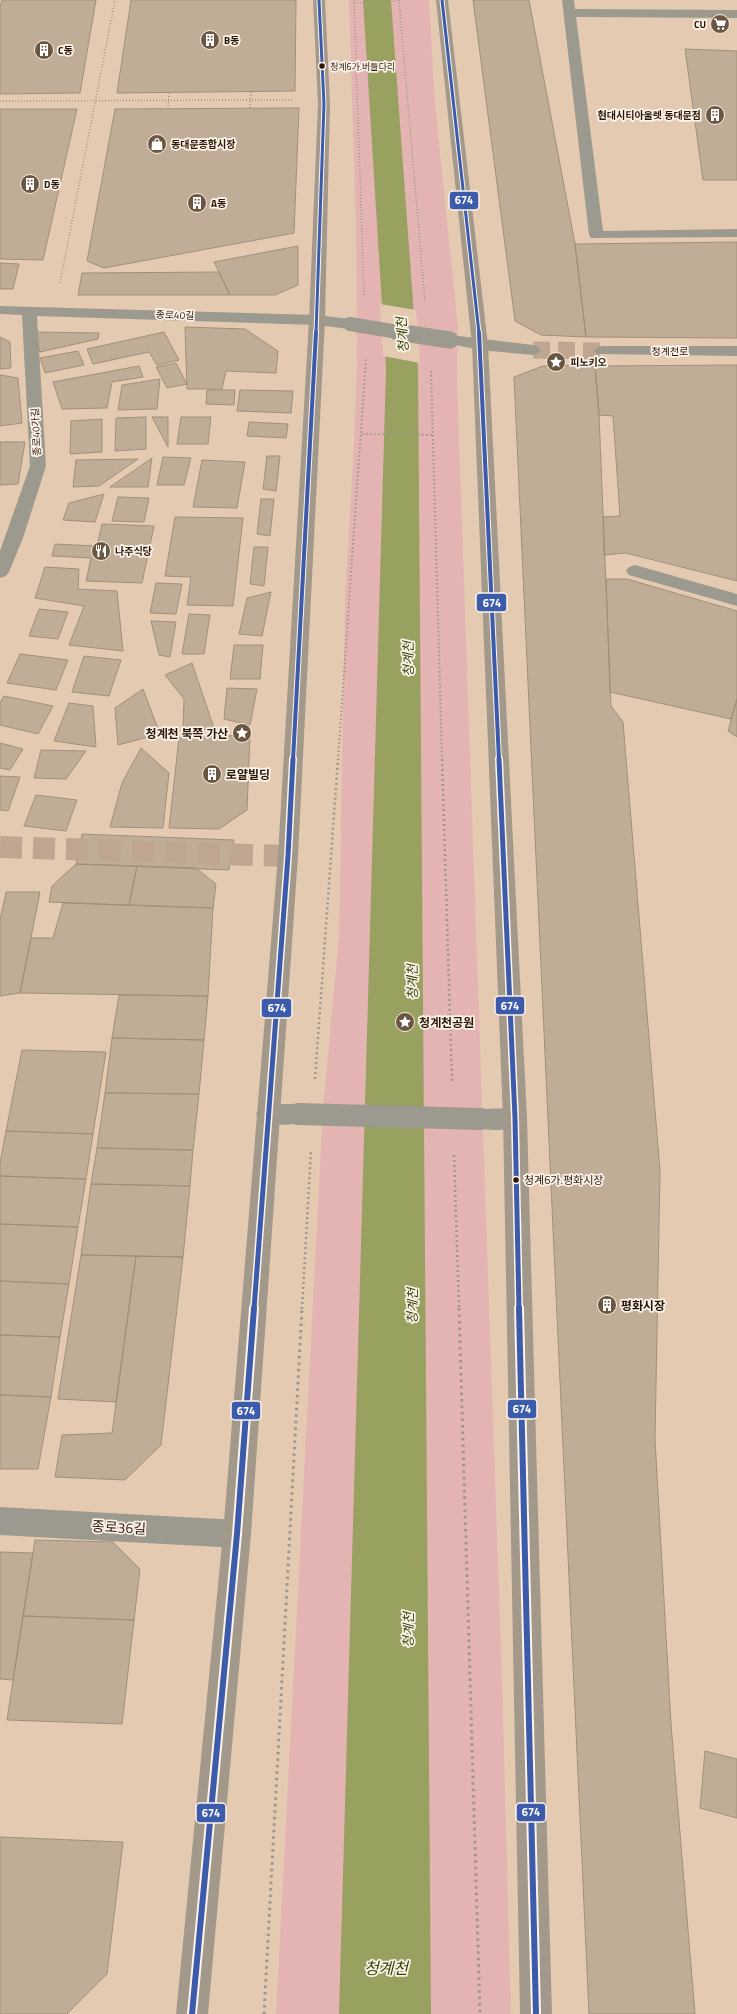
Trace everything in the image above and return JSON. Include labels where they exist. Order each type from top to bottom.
[{"type":"main road","points":[[192,2014],[237,1534],[288,856],[316,320],[324,104],[319,0]]},
{"type":"main road","points":[[442,0],[480,345],[515,1118],[536,2014]]},
{"type":"street","points":[[737,14],[569,6],[596,235],[737,233]]},
{"type":"street","name":"종로40길","points":[[0,310],[316,320],[480,345]]},
{"type":"street","name":"종로40가길","points":[[0,572],[14,538],[38,466],[29,310]]},
{"type":"street","points":[[480,345],[533,350]]},
{"type":"street","name":"청계천로","points":[[602,350],[737,352]]},
{"type":"street","points":[[635,571],[737,600]]},
{"type":"street","points":[[268,1114],[481,1119],[515,1118]]},
{"type":"street","name":"종로36길","points":[[0,1521],[237,1534]]},
{"type":"path","points":[[66,261],[115,0]]},
{"type":"path","points":[[364,298],[354,1],[399,1],[426,309]]},
{"type":"path","points":[[168,109],[169,92]]},
{"type":"path","points":[[250,108],[251,92]]},
{"type":"path","points":[[0,101],[293,100]]},
{"type":"path","points":[[315,1082],[362,434],[366,354]]},
{"type":"path","points":[[430,364],[452,1089]]},
{"type":"path","points":[[362,434],[433,435]]},
{"type":"path","points":[[264,2014],[311,1146]]},
{"type":"path","points":[[454,1153],[480,2014]]},
{"type":"shaded area","name":"청계천공원","points":[[349,0],[429,0],[435,104],[458,327],[457,380],[502,1679],[511,2014],[276,2014],[323,1108],[339,936],[345,600],[354,446],[357,359],[356,229]]},
{"type":"water","name":"청계천","points":[[363,0],[391,0],[418,371],[431,2014],[339,2014],[386,369]]},
{"type":"pier","points":[[380,304],[416,310],[420,363],[383,356]]},
{"type":"building","name":"C동","points":[[2,0],[96,0],[80,93],[0,94],[0,7]]},
{"type":"building","name":"B동","points":[[131,0],[296,0],[295,91],[117,93]]},
{"type":"building","points":[[473,0],[529,0],[575,244],[586,337],[541,335],[515,321]]},
{"type":"building","name":"현대시티아울렛 동대문점","points":[[685,49],[737,51],[737,180],[703,180]]},
{"type":"building","name":"A동","points":[[299,108],[294,233],[104,268],[87,261],[115,109]]},
{"type":"building","name":"D동","points":[[0,109],[77,109],[43,260],[0,259]]},
{"type":"building","points":[[737,242],[737,338],[586,337],[575,244]]},
{"type":"building","points":[[298,246],[298,285],[275,295],[230,295],[214,262]]},
{"type":"building","points":[[0,263],[19,264],[13,289],[0,289]]},
{"type":"building","points":[[219,272],[230,295],[78,295],[82,273]]},
{"type":"building","points":[[185,327],[245,329],[278,351],[276,373],[226,371],[222,389],[187,389]]},
{"type":"building","points":[[35,332],[99,333],[98,339],[40,352]]},
{"type":"building","points":[[164,332],[179,360],[157,365],[149,352],[93,364],[87,349]]},
{"type":"building","points":[[0,337],[10,342],[11,368],[0,369]]},
{"type":"building","points":[[78,351],[84,365],[45,373],[40,358]]},
{"type":"building","points":[[176,363],[187,384],[167,388],[156,367]]},
{"type":"building","points":[[737,365],[737,581],[626,553],[604,555],[603,517],[620,516],[613,416],[599,415],[595,366]]},
{"type":"building","points":[[139,366],[143,377],[112,382],[107,408],[62,409],[53,382]]},
{"type":"building","name":"평화시장","points":[[543,366],[595,366],[599,415],[611,706],[623,722],[660,1171],[655,1439],[671,1724],[695,2014],[589,2014],[514,377]]},
{"type":"building","points":[[0,375],[18,378],[22,423],[0,426]]},
{"type":"building","points":[[160,379],[157,409],[118,410],[122,385]]},
{"type":"building","points":[[207,390],[235,390],[234,405],[206,404]]},
{"type":"building","points":[[240,390],[293,391],[291,413],[237,411]]},
{"type":"building","points":[[146,417],[146,449],[115,451],[116,418]]},
{"type":"building","points":[[152,417],[168,417],[168,447]]},
{"type":"building","points":[[181,417],[211,417],[208,444],[177,444]]},
{"type":"building","points":[[102,419],[102,452],[70,454],[71,421]]},
{"type":"building","points":[[249,422],[288,424],[286,438],[247,436]]},
{"type":"building","points":[[0,442],[25,442],[18,484],[0,485]]},
{"type":"building","points":[[267,456],[280,456],[276,491],[263,489]]},
{"type":"building","points":[[163,457],[191,458],[184,485],[157,485]]},
{"type":"building","points":[[152,458],[148,487],[110,487]]},
{"type":"building","points":[[138,459],[99,486],[73,487],[76,460]]},
{"type":"building","points":[[202,460],[245,462],[237,508],[193,507]]},
{"type":"building","points":[[104,494],[95,522],[63,520],[69,503]]},
{"type":"building","points":[[118,497],[149,498],[144,522],[112,521]]},
{"type":"building","points":[[261,499],[274,499],[270,536],[257,534]]},
{"type":"building","points":[[175,517],[243,518],[233,606],[187,605],[191,577],[165,576]]},
{"type":"building","name":"나주식당","points":[[102,524],[154,526],[142,583],[86,581],[91,558],[52,556],[55,544],[97,546]]},
{"type":"building","points":[[254,547],[268,547],[264,586],[250,584]]},
{"type":"building","points":[[45,567],[79,569],[78,589],[117,591],[123,651],[69,645],[84,606],[35,598]]},
{"type":"building","points":[[606,579],[627,579],[737,611],[737,699],[731,719],[610,692]]},
{"type":"building","points":[[156,583],[182,584],[176,614],[150,613]]},
{"type":"building","points":[[271,592],[262,636],[239,634],[247,598]]},
{"type":"building","points":[[39,609],[68,612],[58,639],[29,636]]},
{"type":"building","points":[[189,614],[210,615],[204,654],[182,654]]},
{"type":"building","points":[[151,621],[176,622],[170,657],[159,655]]},
{"type":"building","points":[[234,645],[263,645],[260,679],[230,679]]},
{"type":"building","points":[[20,654],[68,660],[56,690],[7,683]]},
{"type":"building","points":[[84,656],[121,660],[109,696],[72,692]]},
{"type":"building","points":[[192,663],[214,728],[183,733],[184,699],[165,675]]},
{"type":"building","points":[[227,688],[257,689],[250,725],[224,719]]},
{"type":"building","points":[[143,689],[160,734],[118,745],[115,708]]},
{"type":"building","points":[[4,696],[53,706],[38,734],[0,725],[0,703]]},
{"type":"building","points":[[737,699],[737,737],[728,731]]},
{"type":"building","points":[[69,703],[93,706],[96,747],[54,741]]},
{"type":"building","name":"로얄빌딩","points":[[250,735],[247,810],[219,829],[169,828],[179,738]]},
{"type":"building","points":[[0,743],[23,749],[10,770],[0,768]]},
{"type":"building","points":[[141,748],[169,773],[163,828],[110,827],[122,783]]},
{"type":"building","points":[[41,750],[86,751],[66,779],[34,778]]},
{"type":"building","points":[[0,776],[20,777],[8,811],[0,810]]},
{"type":"building","points":[[36,795],[77,800],[66,831],[24,826]]},
{"type":"building","points":[[82,834],[234,840],[229,870],[76,864]]},
{"type":"building","points":[[76,864],[137,866],[129,905],[49,902],[52,886]]},
{"type":"building","points":[[137,866],[196,868],[216,884],[213,908],[129,905]]},
{"type":"building","points":[[6,892],[40,892],[20,993],[0,996],[0,920]]},
{"type":"building","points":[[63,903],[213,908],[208,996],[20,993],[31,938],[53,938]]},
{"type":"building","points":[[119,995],[208,996],[204,1040],[112,1038]]},
{"type":"building","points":[[112,1038],[204,1040],[199,1094],[105,1093]]},
{"type":"building","points":[[22,1050],[106,1052],[93,1134],[6,1131]]},
{"type":"building","points":[[105,1093],[199,1094],[193,1150],[97,1148]]},
{"type":"building","points":[[6,1131],[93,1134],[86,1179],[0,1176],[0,1163]]},
{"type":"building","points":[[97,1148],[193,1150],[190,1186],[91,1184]]},
{"type":"building","points":[[0,1176],[86,1179],[78,1227],[0,1224]]},
{"type":"building","points":[[91,1184],[190,1186],[183,1257],[81,1255]]},
{"type":"building","points":[[0,1224],[78,1227],[69,1284],[0,1281]]},
{"type":"building","points":[[81,1255],[136,1256],[116,1402],[58,1399]]},
{"type":"building","points":[[136,1256],[183,1257],[161,1445],[125,1480],[55,1477],[62,1435],[112,1433]]},
{"type":"building","points":[[0,1281],[69,1284],[60,1337],[0,1335]]},
{"type":"building","points":[[0,1335],[60,1337],[51,1397],[0,1395]]},
{"type":"building","points":[[0,1395],[51,1397],[38,1469],[0,1469]]},
{"type":"building","points":[[35,1540],[113,1542],[140,1569],[134,1620],[23,1616]]},
{"type":"building","points":[[0,1552],[33,1553],[13,1680],[0,1679]]},
{"type":"building","points":[[23,1616],[134,1620],[122,1724],[7,1720]]},
{"type":"building","points":[[705,1751],[737,1759],[737,1818],[700,1808]]},
{"type":"building","points":[[0,1837],[123,1842],[107,1974],[67,2014],[0,2014]]},
{"type":"tunnel","points":[[533,350],[602,351]]},
{"type":"tunnel","points":[[0,847],[288,856]]},
{"type":"transit line","name":"674","points":[[192,2014],[237,1534],[288,856],[317,320],[324,104],[319,0]]},
{"type":"transit line","name":"674","points":[[442,0],[480,345],[515,1118],[536,2014]]},
{"type":"place","name":"CU","points":[[720,24]]},
{"type":"place","name":"B동","points":[[210,40]]},
{"type":"place","name":"C동","points":[[44,50]]},
{"type":"place","name":"청계6가.버들다리","points":[[322,66]]},
{"type":"place","name":"현대시티아울렛 동대문점","points":[[715,115]]},
{"type":"place","name":"동대문종합시장","points":[[157,144]]},
{"type":"place","name":"D동","points":[[30,184]]},
{"type":"place","name":"A동","points":[[197,203]]},
{"type":"place","name":"피노키오","points":[[556,362]]},
{"type":"place","name":"나주식당","points":[[101,551]]},
{"type":"place","name":"청계천 북쪽 가산","points":[[242,733]]},
{"type":"place","name":"로얄빌딩","points":[[212,774]]},
{"type":"place","name":"청계천공원","points":[[405,1022]]},
{"type":"place","name":"청계6가.평화시장","points":[[516,1180]]},
{"type":"place","name":"평화시장","points":[[607,1305]]}]
